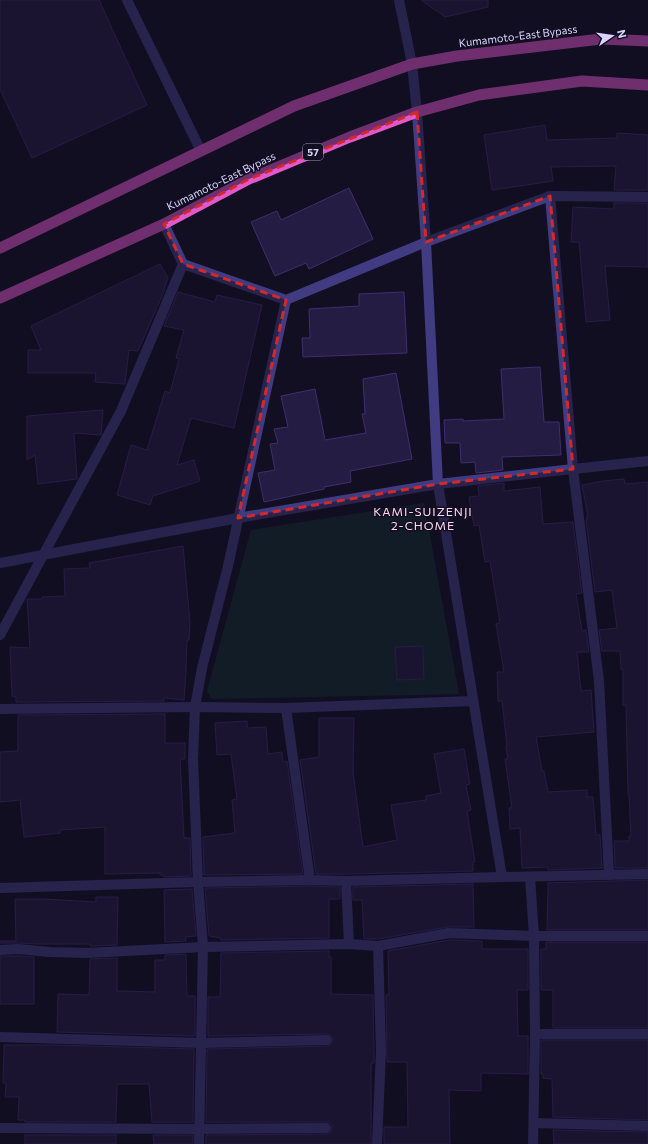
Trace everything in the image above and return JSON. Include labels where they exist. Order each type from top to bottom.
[{"type":"highway","name":"Kumamoto-East Bypass","points":[[0,248],[294,106],[412,64],[457,56],[601,39],[648,41]]},
{"type":"highway","name":"Kumamoto-East Bypass","points":[[0,298],[164,224],[249,179],[350,136],[417,112],[479,95],[582,81],[648,85]]},
{"type":"street","points":[[127,0],[201,151]]},
{"type":"street","points":[[400,0],[412,64],[417,112],[426,242],[438,484],[472,701],[502,877]]},
{"type":"street","points":[[164,224],[183,264],[286,300],[426,242],[550,196],[648,197]]},
{"type":"street","points":[[550,196],[573,469],[599,681],[609,875]]},
{"type":"street","points":[[0,635],[120,411],[183,264]]},
{"type":"street","points":[[199,1144],[203,946],[198,882],[193,759],[195,707],[202,668],[228,566],[286,300]]},
{"type":"street","points":[[0,563],[238,518],[438,484],[648,461]]},
{"type":"street","points":[[0,709],[195,707],[286,708],[472,701]]},
{"type":"street","points":[[286,708],[310,880]]},
{"type":"street","points":[[0,888],[198,882],[310,880],[346,881],[648,874]]},
{"type":"street","points":[[530,877],[534,936],[534,1144]]},
{"type":"street","points":[[346,881],[349,944]]},
{"type":"street","points":[[0,950],[87,953],[203,946],[349,944],[378,946],[449,933],[534,936],[648,936]]},
{"type":"street","points":[[377,1144],[381,1051],[378,946]]},
{"type":"street","points":[[535,1034],[648,1034]]},
{"type":"street","points":[[0,1037],[201,1043],[327,1040]]},
{"type":"street","points":[[534,1123],[648,1126]]},
{"type":"street","points":[[0,1128],[326,1128]]},
{"type":"highlighted area","points":[[417,112],[426,242],[550,196],[573,469],[438,484],[238,518],[286,300],[183,264],[164,224],[249,179]]},
{"type":"green space","points":[[424,503],[459,694],[212,699],[207,691],[251,530]]},
{"type":"building","points":[[0,0],[99,0],[147,105],[32,158],[0,89]]},
{"type":"building","points":[[421,0],[488,0],[488,7],[445,17]]},
{"type":"building","points":[[545,125],[547,140],[617,138],[617,133],[648,135],[648,190],[614,190],[616,166],[551,167],[553,181],[492,190],[484,135]]},
{"type":"building","points":[[349,188],[373,239],[309,269],[306,263],[275,276],[251,222],[277,211],[281,220]]},
{"type":"building","points":[[614,203],[648,203],[648,267],[605,266],[610,320],[586,322],[579,242],[571,242],[573,207],[614,209]]},
{"type":"building","points":[[160,264],[168,278],[165,289],[138,351],[129,350],[125,384],[95,382],[96,373],[28,373],[28,350],[41,350],[31,326]]},
{"type":"building","points":[[178,292],[215,302],[217,295],[262,305],[234,428],[191,418],[177,465],[194,460],[200,481],[153,496],[150,505],[117,495],[131,445],[147,450],[165,391],[170,393],[179,359],[176,358],[184,330],[164,326]]},
{"type":"building","points":[[404,292],[407,353],[303,357],[302,338],[310,338],[309,309],[359,306],[359,294]]},
{"type":"building","points":[[540,367],[544,422],[559,422],[561,455],[502,457],[503,470],[476,473],[475,462],[461,463],[460,443],[445,443],[444,420],[463,419],[463,421],[504,419],[501,369]]},
{"type":"building","points":[[396,373],[412,459],[350,471],[351,482],[264,502],[258,473],[275,470],[270,444],[278,443],[274,429],[288,427],[281,396],[315,389],[325,440],[366,433],[362,414],[365,414],[363,379]]},
{"type":"building","points":[[103,410],[101,435],[74,433],[77,479],[38,484],[35,455],[27,460],[27,416]]},
{"type":"building","points":[[624,479],[625,484],[648,482],[648,868],[615,868],[614,841],[629,841],[629,836],[631,836],[628,795],[626,705],[623,705],[623,669],[621,669],[620,651],[602,651],[599,630],[617,628],[612,590],[595,592],[586,520],[588,516],[582,485]]},
{"type":"building","points":[[504,483],[504,491],[540,487],[543,524],[573,522],[582,593],[576,594],[582,631],[586,630],[589,652],[577,652],[581,691],[591,690],[594,732],[536,737],[542,771],[544,771],[548,792],[587,790],[587,797],[593,797],[596,835],[600,835],[602,868],[548,870],[548,867],[522,868],[520,828],[510,829],[509,808],[512,808],[505,759],[508,759],[507,746],[502,701],[498,701],[497,672],[504,672],[496,624],[500,623],[490,561],[485,562],[479,525],[474,526],[469,497],[479,496],[478,486]]},
{"type":"building","points":[[183,546],[190,623],[189,640],[187,640],[184,700],[164,698],[164,701],[16,702],[16,697],[12,696],[10,647],[30,648],[27,599],[65,596],[64,569],[90,568],[89,563]]},
{"type":"building","points":[[423,646],[424,679],[397,680],[395,647]]},
{"type":"building","points":[[165,714],[165,743],[185,743],[185,759],[180,759],[184,838],[190,838],[191,876],[164,877],[163,875],[160,875],[160,873],[105,874],[105,827],[60,830],[60,833],[24,837],[20,800],[0,802],[0,752],[18,751],[18,715]]},
{"type":"building","points":[[319,718],[354,718],[353,772],[363,847],[397,840],[391,805],[426,800],[426,796],[441,793],[434,754],[464,749],[470,784],[466,785],[471,810],[467,811],[475,862],[473,862],[473,871],[316,874],[300,760],[319,757]]},
{"type":"building","points":[[247,721],[247,728],[266,727],[268,754],[282,752],[283,762],[287,761],[303,874],[204,875],[203,837],[235,833],[232,800],[237,799],[231,754],[217,755],[215,723]]},
{"type":"building","points":[[648,880],[648,930],[547,930],[548,883]]},
{"type":"building","points":[[473,884],[474,927],[448,927],[378,939],[364,939],[362,900],[353,900],[353,887]]},
{"type":"building","points":[[310,886],[340,887],[340,899],[329,899],[329,938],[221,940],[221,938],[209,936],[205,888]]},
{"type":"building","points":[[192,889],[196,936],[185,937],[186,941],[165,942],[164,890]]},
{"type":"building","points":[[96,897],[118,897],[117,945],[90,946],[90,944],[0,943],[0,941],[16,941],[15,899],[96,902]]},
{"type":"building","points":[[449,940],[482,941],[482,949],[528,949],[528,990],[517,990],[518,1036],[528,1036],[528,1074],[481,1073],[481,1091],[449,1090],[450,1144],[384,1144],[384,1127],[408,1127],[407,1062],[387,1062],[386,995],[389,995],[388,951]]},
{"type":"building","points":[[546,942],[648,942],[648,1028],[553,1028],[553,990],[541,990],[541,949],[546,949]]},
{"type":"building","points":[[329,951],[329,957],[331,957],[331,994],[373,995],[374,1063],[371,1063],[371,1144],[206,1144],[206,1135],[326,1134],[331,1132],[332,1125],[326,1122],[206,1122],[207,1049],[327,1046],[331,1045],[333,1040],[332,1036],[327,1034],[208,1036],[208,997],[220,997],[221,953]]},
{"type":"building","points":[[186,954],[187,996],[195,996],[195,1036],[57,1032],[58,994],[89,995],[90,959],[117,958],[117,991],[155,992],[155,960],[165,960],[165,955]]},
{"type":"building","points":[[0,956],[34,957],[34,1004],[0,1004]]},
{"type":"building","points":[[541,1040],[648,1040],[648,1120],[553,1117],[552,1079],[543,1078],[543,1074],[541,1074]]},
{"type":"building","points":[[4,1045],[194,1049],[193,1122],[152,1122],[149,1084],[117,1084],[116,1122],[25,1122],[25,1120],[18,1120],[19,1097],[5,1097],[6,1083],[3,1083]]},
{"type":"building","points":[[553,1130],[648,1132],[648,1144],[554,1144]]},
{"type":"building","points":[[25,1135],[116,1135],[116,1144],[25,1144]]},
{"type":"building","points":[[153,1135],[193,1135],[193,1144],[154,1144]]},
{"type":"district","name":"KAMI-SUIZENJI 2-CHOME","points":[[423,519]]}]
